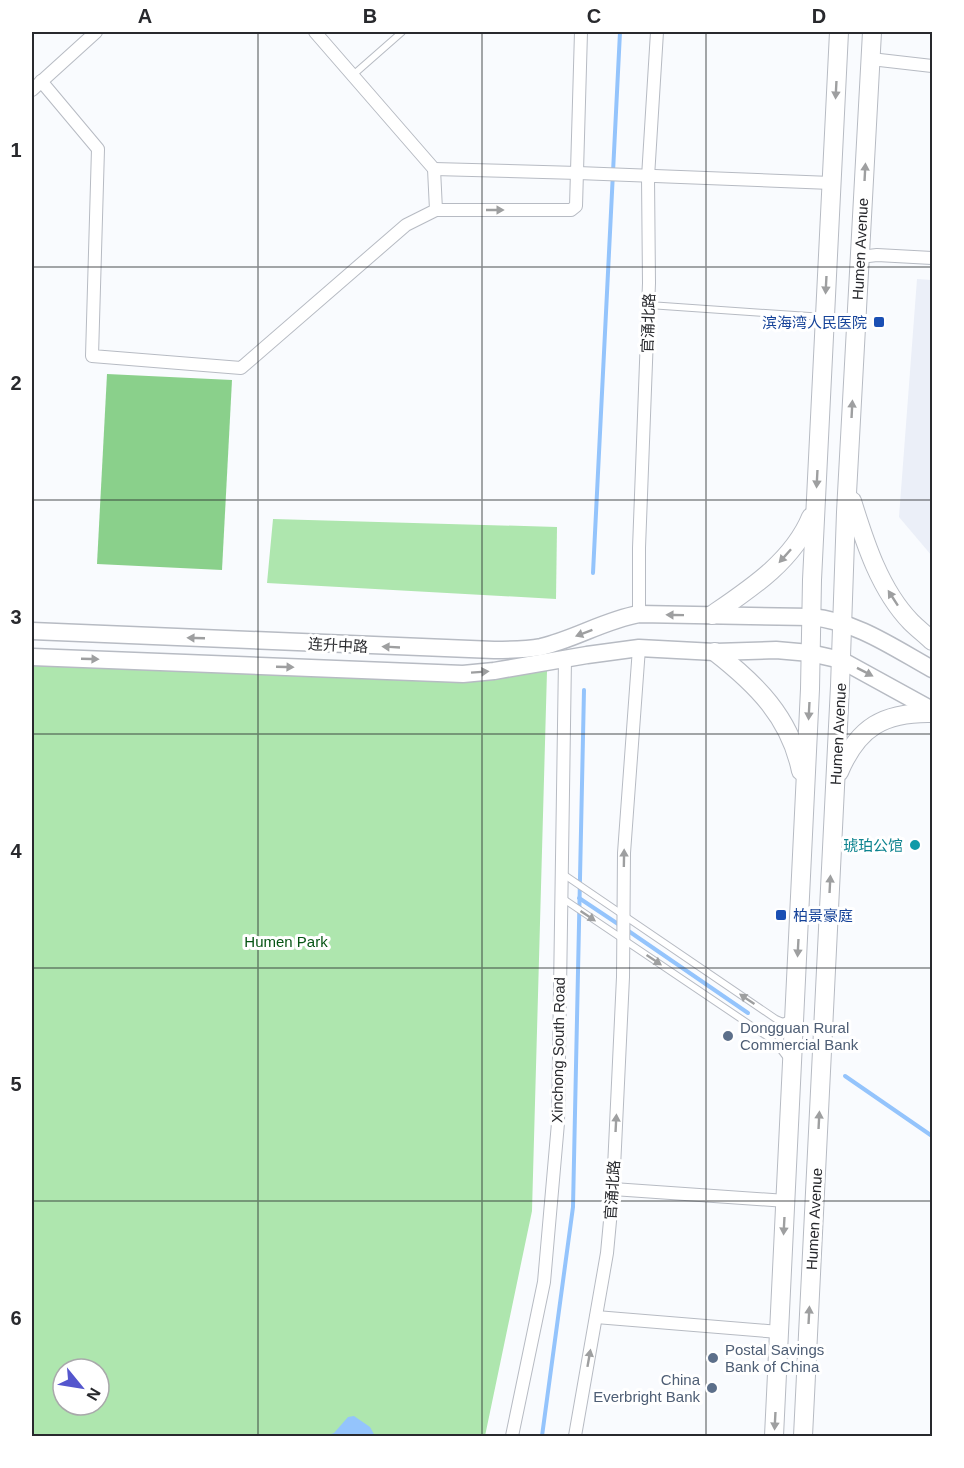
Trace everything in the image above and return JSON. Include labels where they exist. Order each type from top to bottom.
[{"type":"main road","name":"Humen Avenue","points":[[774,1437],[805,791],[815,507],[839,32]]},
{"type":"main road","name":"Humen Avenue","points":[[803,1437],[872,32]]},
{"type":"main road","points":[[848,488],[878,571],[893,598],[911,621],[933,641]]},
{"type":"main road","points":[[712,615],[746,591],[783,560],[805,533],[815,507]]},
{"type":"main road","name":"连升中路","points":[[32,632],[454,650],[519,650],[541,647],[619,618],[639,614],[811,617],[843,623],[859,629],[933,669]]},
{"type":"main road","name":"连升中路","points":[[32,657],[463,674],[639,648],[715,652],[776,650],[810,652],[841,660],[933,711]]},
{"type":"main road","points":[[715,652],[745,675],[768,699],[785,727],[798,757],[805,791]]},
{"type":"main road","points":[[835,782],[848,751],[864,734],[883,720],[909,713],[933,711]]},
{"type":"street","points":[[96,32],[36,85],[99,149],[92,356],[242,368],[406,225],[436,210],[571,210],[576,206],[581,32]]},
{"type":"street","points":[[315,32],[434,169],[436,210]]},
{"type":"street","name":"官涌北路","points":[[639,614],[639,548],[649,305],[648,177],[657,32]]},
{"type":"street","points":[[871,58],[933,66]]},
{"type":"street","points":[[434,169],[578,172],[648,177],[831,183]]},
{"type":"street","points":[[860,257],[877,255],[933,258]]},
{"type":"street","points":[[624,916],[624,853],[639,648]]},
{"type":"street","name":"Xinchong South Road","points":[[512,1437],[543,1282],[558,1123],[566,901],[565,659]]},
{"type":"street","name":"官涌北路","points":[[575,1437],[607,1253],[613,1190],[624,916]]},
{"type":"street","points":[[613,1190],[786,1201]]},
{"type":"street","points":[[596,1317],[779,1332]]},
{"type":"lane","points":[[353,75],[402,32]]},
{"type":"lane","points":[[649,305],[825,317]]},
{"type":"lane","points":[[566,877],[776,1018],[783,1022],[787,1021],[795,1012]]},
{"type":"lane","points":[[566,901],[768,1037],[786,1055],[792,1070]]},
{"type":"shaded area","points":[[917,279],[932,280],[932,556],[899,517]]},
{"type":"green space","points":[[107,374],[232,380],[222,570],[97,564]]},
{"type":"green space","points":[[273,519],[557,527],[556,599],[267,583]]},
{"type":"green space","name":"Humen Park","points":[[32,651],[547,671],[532,1211],[485,1436],[32,1436]]},
{"type":"water","points":[[354,1416],[370,1427],[375,1436],[325,1436],[334,1433],[348,1417]]},
{"type":"waterway","points":[[593,573],[620,32]]},
{"type":"waterway","points":[[542,1436],[573,1207],[584,690]]},
{"type":"waterway","points":[[579,898],[621,926]]},
{"type":"waterway","points":[[627,930],[748,1013]]},
{"type":"waterway","points":[[845,1076],[932,1136]]},
{"type":"place","name":"滨海湾人民医院","points":[[879,322]]},
{"type":"place","name":"琥珀公馆","points":[[915,845]]},
{"type":"place","name":"柏景豪庭","points":[[781,915]]},
{"type":"place","name":"Dongguan Rural Commercial Bank","points":[[728,1036]]},
{"type":"place","name":"Postal Savings Bank of China","points":[[713,1358]]},
{"type":"place","name":"China Everbright Bank","points":[[712,1388]]}]
